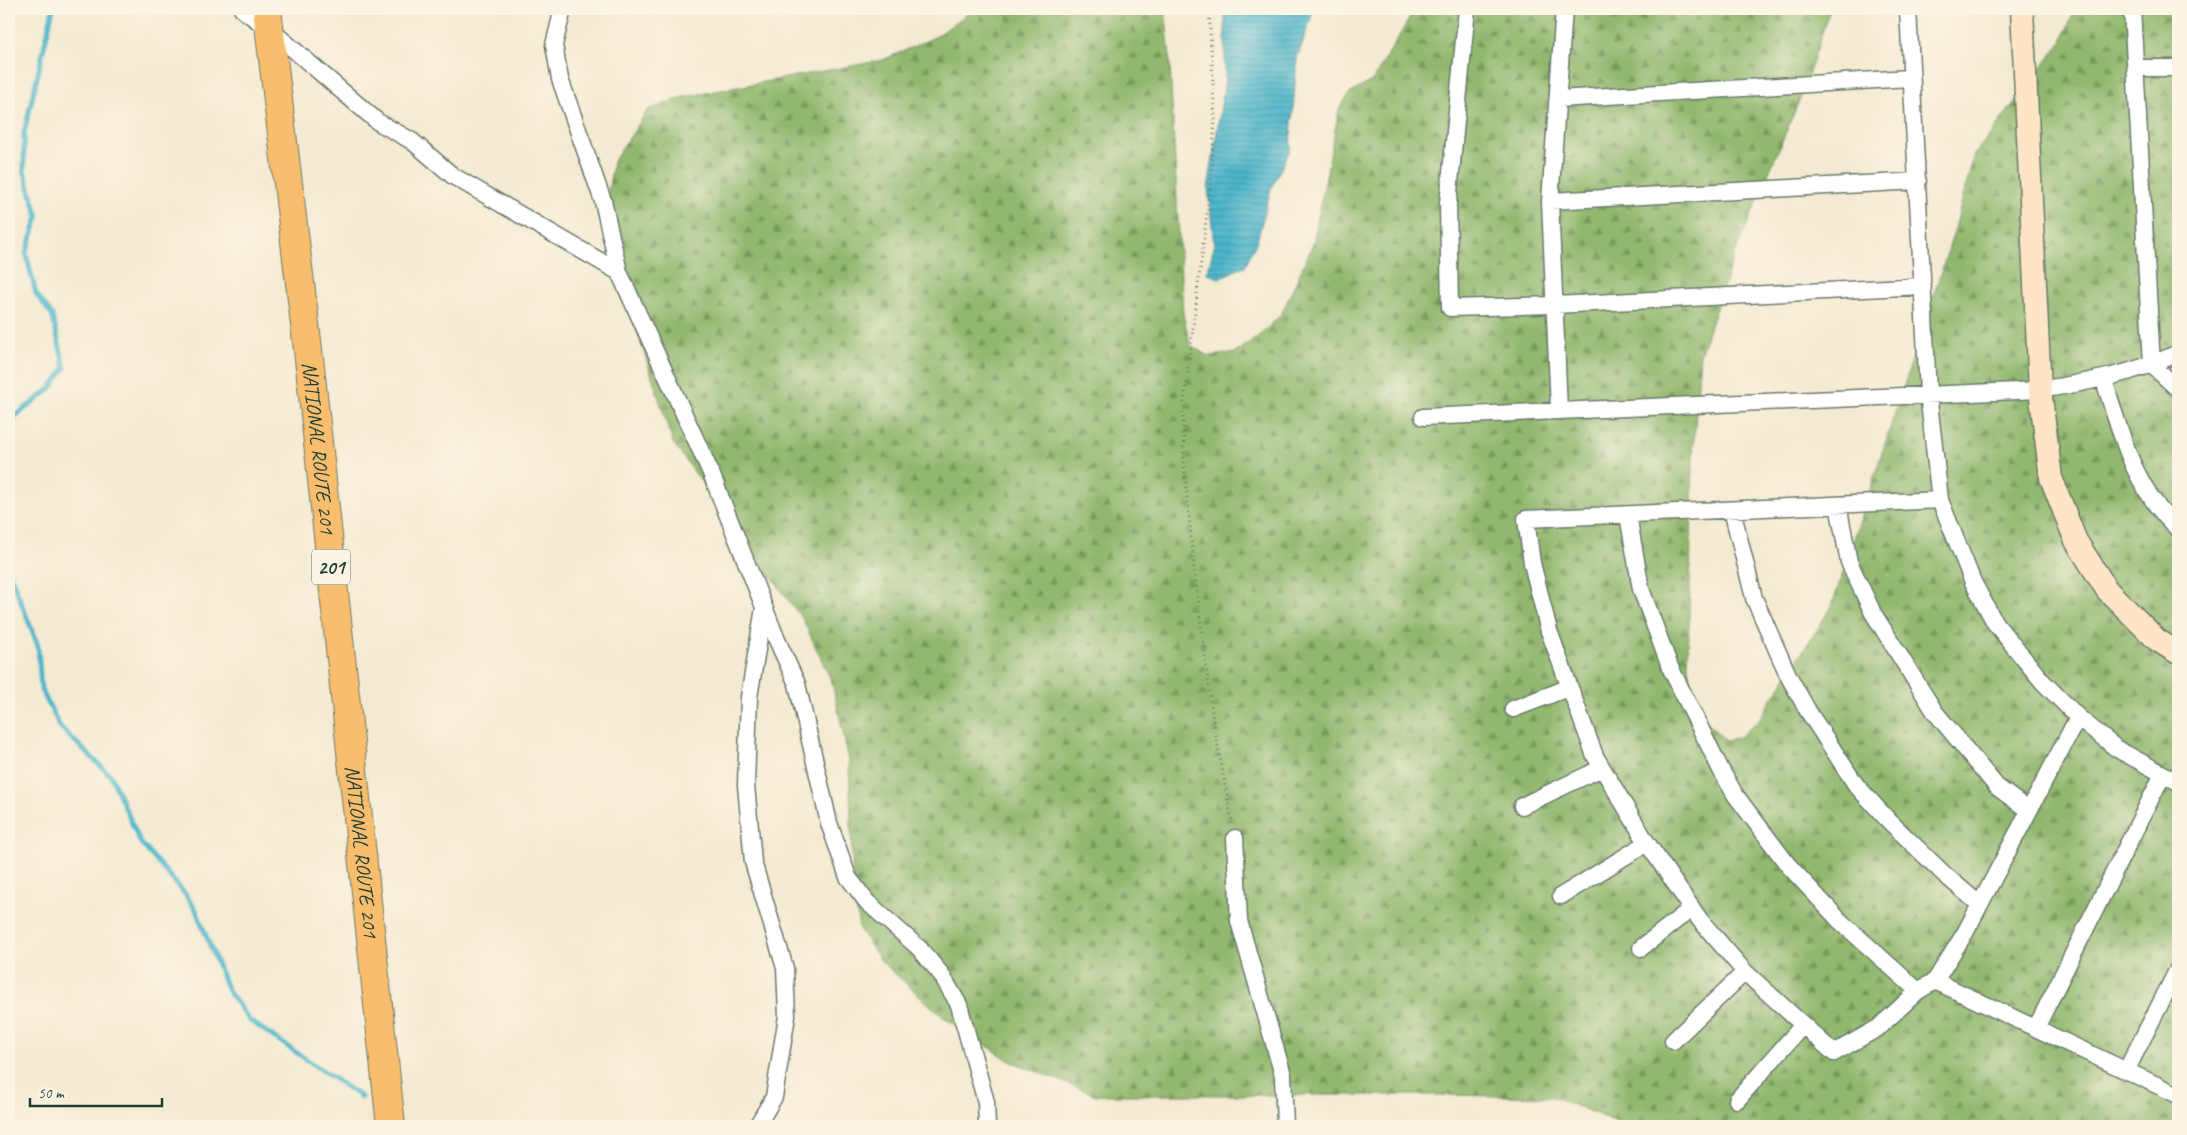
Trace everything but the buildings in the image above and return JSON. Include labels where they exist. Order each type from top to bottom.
[{"type":"highway","name":"NATIONAL ROUTE 201","points":[[270,20],[310,368],[391,1126]]},
{"type":"street","points":[[242,9],[270,20],[378,122],[412,141],[453,176],[619,272]]},
{"type":"street","points":[[563,9],[554,45],[560,79],[604,201],[619,272],[711,474],[764,608],[797,684],[829,824],[848,878],[867,902],[919,948],[941,974],[958,1005],[986,1102],[987,1126]]},
{"type":"street","points":[[1467,9],[1448,203],[1450,308],[1556,305],[1923,286]]},
{"type":"street","points":[[1559,410],[1556,305],[1550,201],[1564,9]]},
{"type":"street","points":[[1908,9],[1910,78],[1918,182],[1928,393],[1940,500],[1972,582],[1995,623],[2042,681],[2078,717],[2117,749],[2178,782]]},
{"type":"street","points":[[2022,9],[2040,390],[2051,478],[2076,541],[2106,590],[2157,640],[2178,653]]},
{"type":"street","points":[[2132,9],[2152,365],[2178,389]]},
{"type":"street","points":[[2136,68],[2178,68]]},
{"type":"street","points":[[1558,99],[1910,78]]},
{"type":"street","points":[[1550,201],[1918,182]]},
{"type":"street","points":[[1423,418],[1928,393],[2040,390],[2104,380],[2152,365],[2178,353]]},
{"type":"street","points":[[2104,380],[2128,457],[2142,486],[2163,516],[2178,529]]},
{"type":"street","points":[[1940,500],[1526,519],[1532,563],[1549,631],[1568,688],[1595,756],[1647,843],[1692,908],[1745,972],[1834,1053],[1878,1028],[1918,992],[1934,981],[1965,933],[2078,717]]},
{"type":"street","points":[[1838,505],[1849,562],[1873,614],[1935,712],[1997,787],[2028,810]]},
{"type":"street","points":[[1732,510],[1754,598],[1789,677],[1808,711],[1856,785],[1889,821],[1945,875],[1979,904]]},
{"type":"street","points":[[1628,515],[1641,589],[1670,667],[1731,788],[1788,865],[1840,921],[1918,992]]},
{"type":"street","points":[[757,1126],[774,1097],[787,1016],[785,968],[753,862],[746,785],[749,697],[764,608]]},
{"type":"street","points":[[1513,709],[1568,688]]},
{"type":"street","points":[[1522,806],[1602,768]]},
{"type":"street","points":[[2036,1028],[2163,774]]},
{"type":"street","points":[[1235,838],[1238,921],[1283,1075],[1285,1126]]},
{"type":"street","points":[[1561,896],[1647,843]]},
{"type":"street","points":[[1641,948],[1692,908]]},
{"type":"street","points":[[2126,1071],[2178,970]]},
{"type":"street","points":[[1673,1040],[1745,972]]},
{"type":"street","points":[[1934,981],[2178,1095]]},
{"type":"street","points":[[1737,1100],[1803,1025]]},
{"type":"path","points":[[1209,9],[1215,119],[1211,179],[1183,411],[1184,463],[1194,568],[1213,720],[1235,838]]},
{"type":"green space","points":[[974,9],[1165,9],[1169,47],[1183,314],[1190,345],[1208,356],[1235,353],[1255,339],[1281,315],[1313,244],[1339,109],[1349,94],[1373,80],[1415,9],[1830,9],[1802,94],[1734,256],[1700,355],[1693,454],[1688,666],[1694,709],[1726,741],[1741,736],[1758,721],[1832,606],[1954,232],[1974,155],[2062,41],[2075,9],[2178,9],[2178,1126],[1627,1126],[1553,1097],[1440,1095],[1096,1095],[1010,1061],[943,1017],[882,962],[859,929],[853,884],[849,761],[832,682],[803,620],[673,443],[616,264],[608,193],[613,162],[648,110],[683,97],[883,60],[937,36]]},
{"type":"water","points":[[1222,9],[1314,9],[1297,59],[1290,150],[1271,189],[1257,241],[1245,266],[1219,278],[1207,273],[1214,247],[1208,188],[1225,80],[1225,16]]},
{"type":"waterway","points":[[9,421],[50,389],[65,368],[52,315],[36,294],[26,253],[38,217],[24,170],[24,133],[53,9]]},
{"type":"waterway","points":[[9,571],[38,646],[41,689],[60,727],[111,776],[140,842],[185,894],[196,910],[228,991],[249,1020],[361,1097]]}]
